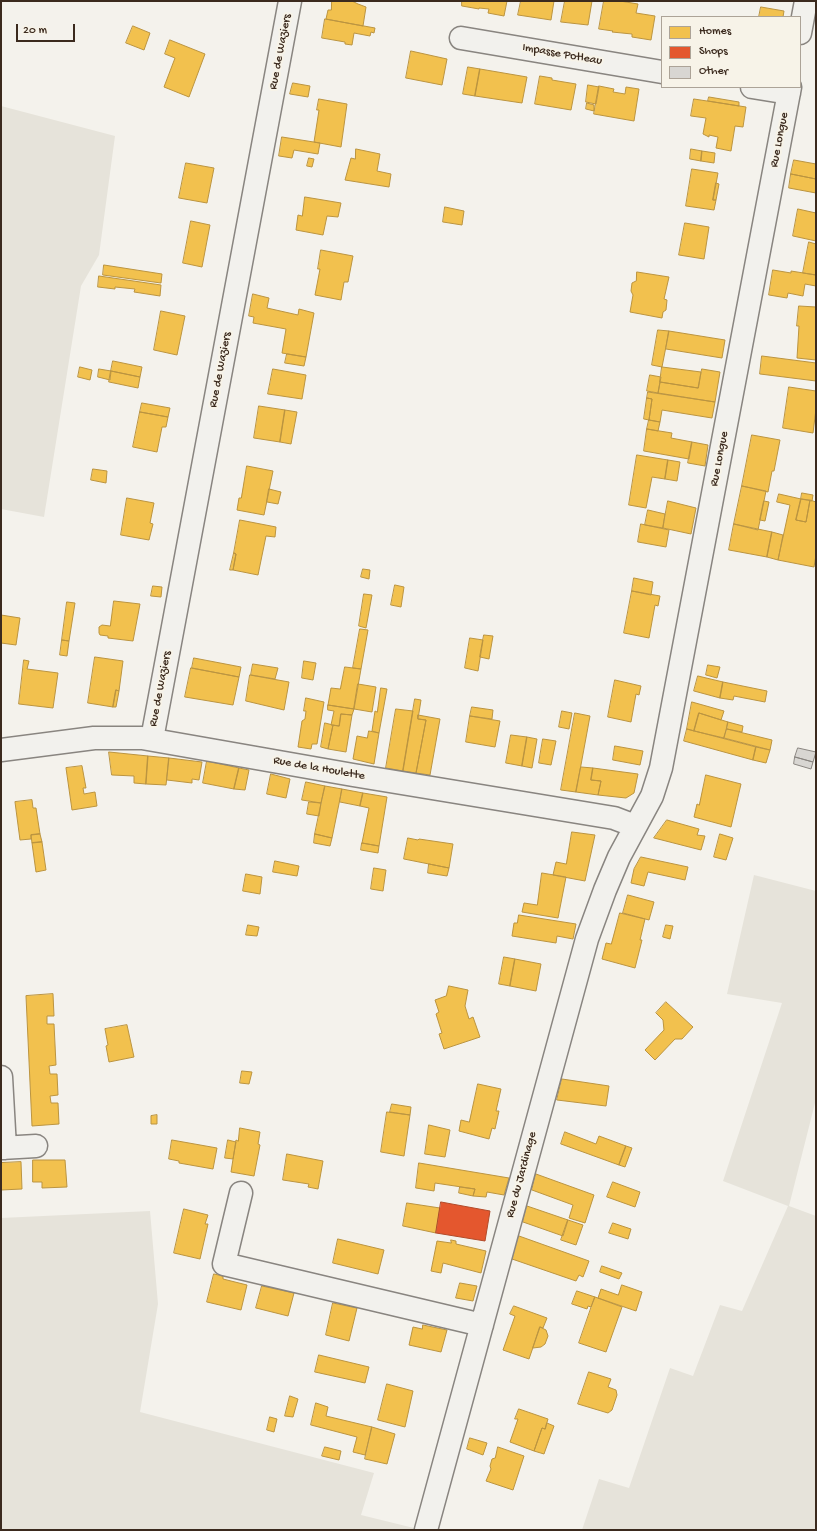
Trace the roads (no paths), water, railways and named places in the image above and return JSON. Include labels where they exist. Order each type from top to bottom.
[{"type":"street","name":"Rue de Waziers","points":[[152,739],[290,1]]},
{"type":"street","points":[[801,28],[806,1]]},
{"type":"street","name":"Impasse Potleau","points":[[461,38],[661,72]]},
{"type":"street","points":[[764,88],[789,90]]},
{"type":"street","name":"Rue Longue","points":[[635,826],[652,796],[661,768],[789,90]]},
{"type":"street","name":"Rue de la Houlette","points":[[1,750],[94,738],[130,737],[152,739],[367,778],[614,818],[635,826]]},
{"type":"street","name":"Rue du Jardinage","points":[[426,1530],[587,939],[612,874],[635,826]]},
{"type":"street","points":[[1,1077],[3,1148],[36,1146]]},
{"type":"street","points":[[241,1193],[224,1264],[482,1325]]}]
